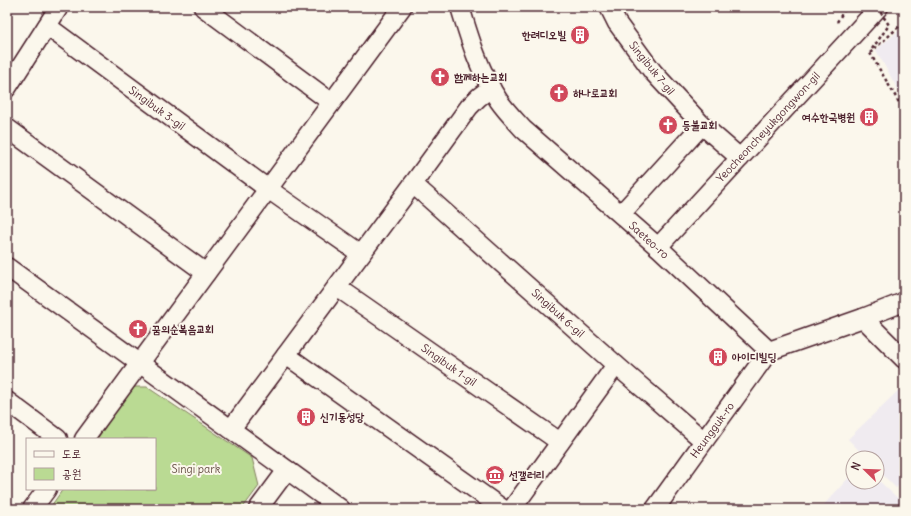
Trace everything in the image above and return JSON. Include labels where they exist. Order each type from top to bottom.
[{"type":"street","points":[[7,88],[59,7]]},
{"type":"street","points":[[202,7],[331,102]]},
{"type":"street","name":"Saeteo-ro","points":[[460,7],[473,48],[491,88],[500,102],[523,129],[658,247],[769,351]]},
{"type":"street","name":"Singibuk 7-gil","points":[[608,7],[617,23],[653,72],[702,124],[740,158]]},
{"type":"street","name":"Yeocheoncheyukgongwon-gil","points":[[658,247],[878,7]]},
{"type":"street","points":[[85,438],[331,102],[393,10]]},
{"type":"street","name":"Singibuk 3-gil","points":[[47,26],[268,189],[361,254]]},
{"type":"street","points":[[231,430],[469,107],[491,88]]},
{"type":"street","points":[[621,214],[702,124]]},
{"type":"street","points":[[7,128],[206,273]]},
{"type":"street","name":"Singibuk 6-gil","points":[[413,184],[616,365],[704,441]]},
{"type":"street","points":[[7,267],[341,509]]},
{"type":"street","name":"Singibuk 1-gil","points":[[337,287],[560,442]]},
{"type":"street","points":[[769,351],[904,302]]},
{"type":"street","points":[[863,318],[904,360]]},
{"type":"street","name":"Heungguk-ro","points":[[662,506],[704,441],[769,351]]},
{"type":"street","points":[[286,355],[503,509]]},
{"type":"street","points":[[512,509],[616,365]]},
{"type":"street","points":[[7,401],[57,438]]},
{"type":"street","points":[[258,509],[287,470]]},
{"type":"street","points":[[32,509],[46,490]]},
{"type":"path","points":[[837,22],[846,7]]},
{"type":"path","points":[[870,53],[889,25],[878,7]]},
{"type":"path","points":[[870,53],[904,22]]},
{"type":"path","points":[[870,53],[904,111]]},
{"type":"shaded area","points":[[904,26],[904,101],[876,50]]},
{"type":"shaded area","points":[[904,385],[904,480],[896,488],[885,477],[885,450],[858,450],[848,439]]},
{"type":"shaded area","points":[[845,482],[845,490],[885,490],[885,486],[904,504],[904,509],[820,509]]},
{"type":"green space","name":"Singi park","points":[[132,387],[147,387],[252,458],[259,486],[242,509],[49,509],[62,490],[156,490],[156,438],[98,438]]},
{"type":"place","name":"한려디오빌","points":[[580,35]]},
{"type":"place","name":"함께하는교회","points":[[440,77]]},
{"type":"place","name":"하나로교회","points":[[559,93]]},
{"type":"place","name":"여수한국병원","points":[[869,117]]},
{"type":"place","name":"등불교회","points":[[668,125]]},
{"type":"place","name":"꿈의순복음교회","points":[[138,329]]},
{"type":"place","name":"아이디빌딩","points":[[718,357]]},
{"type":"place","name":"신기동성당","points":[[306,417]]},
{"type":"place","name":"선갤러리","points":[[495,475]]}]
